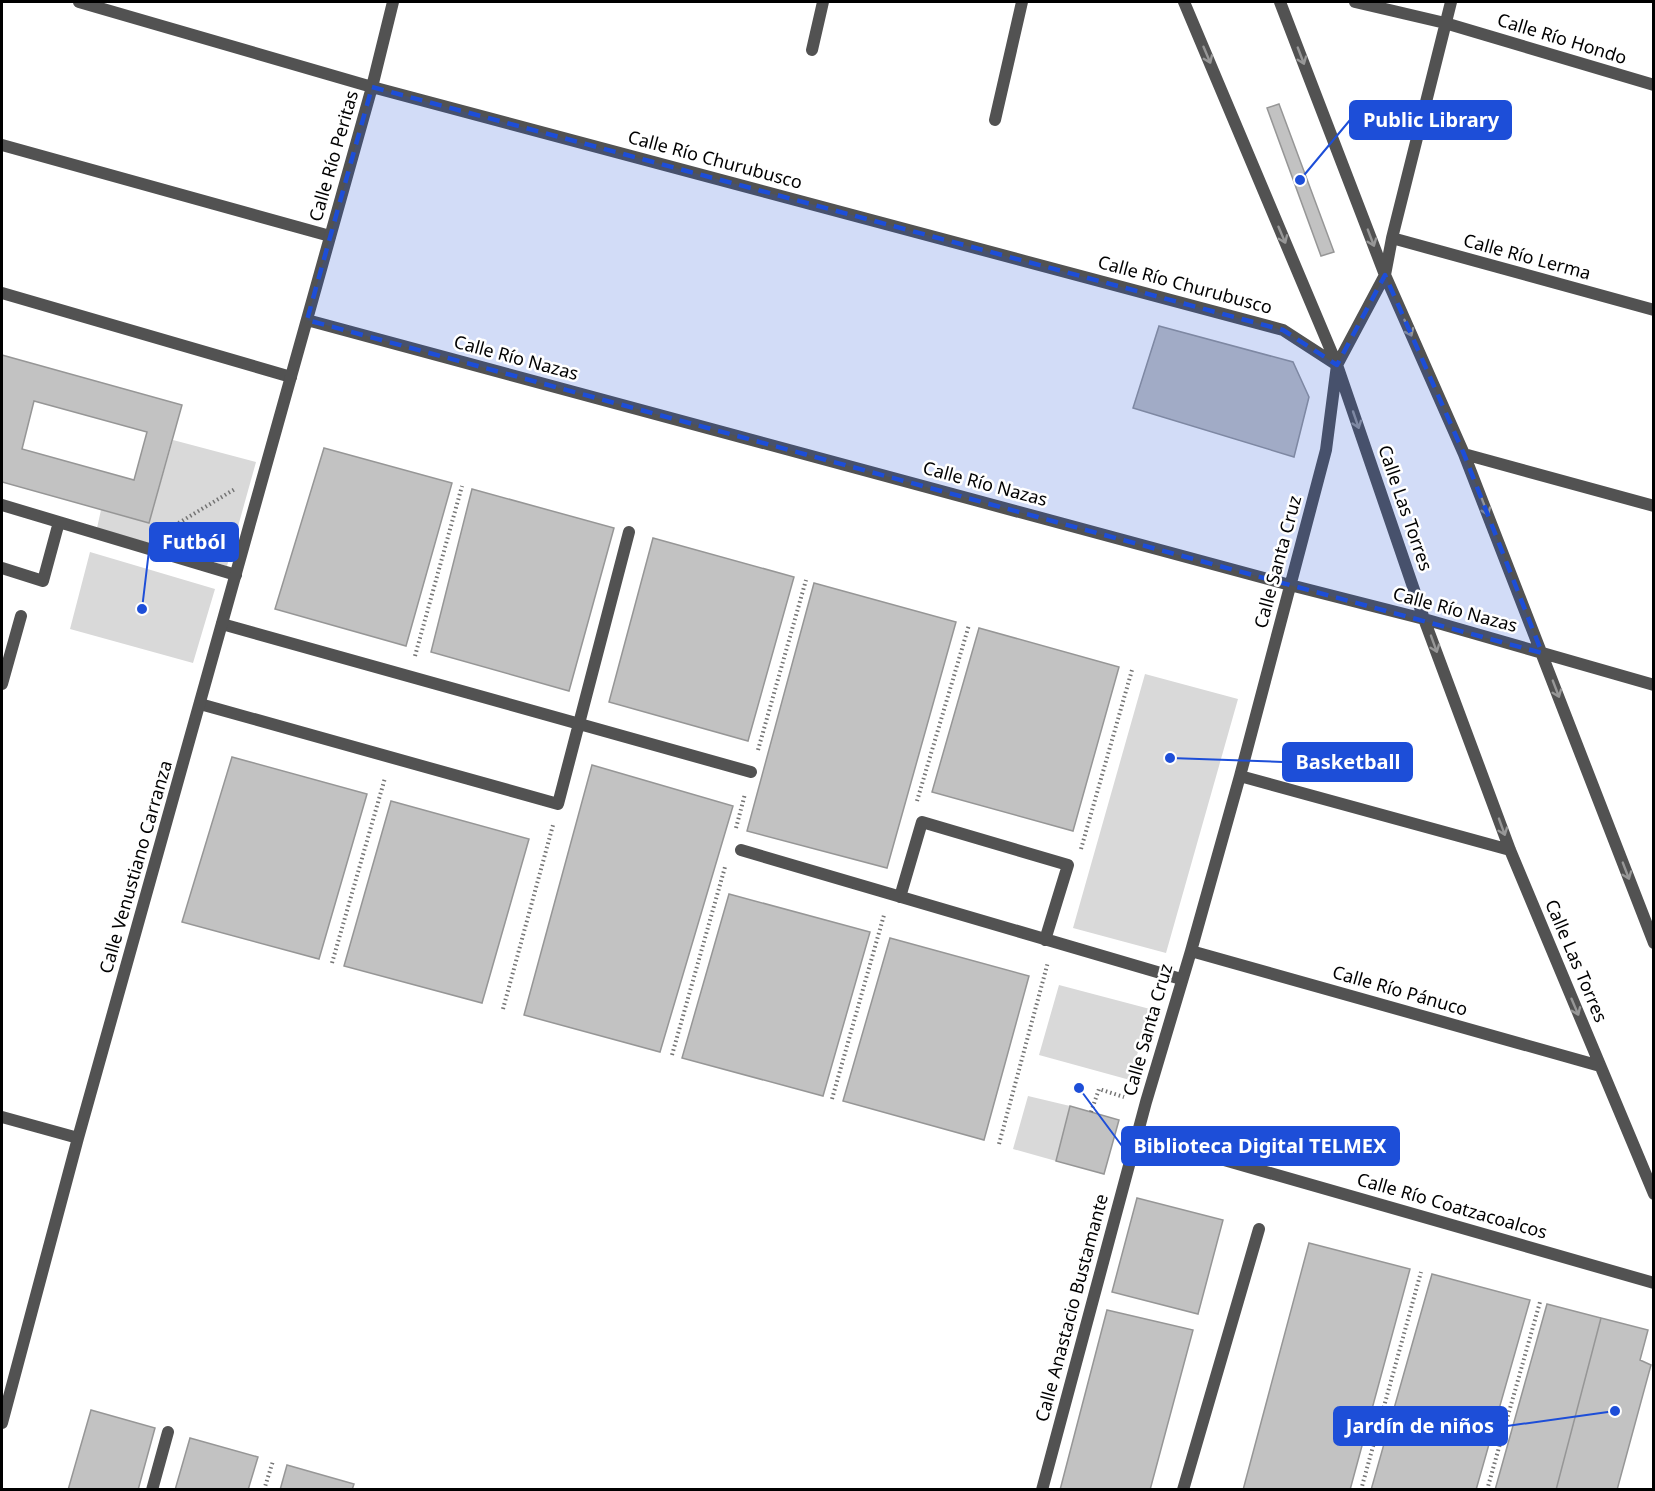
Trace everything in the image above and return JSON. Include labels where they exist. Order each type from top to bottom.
[{"type":"street","name":"Calle Río Churubusco","points":[[78,2],[372,87],[1283,330],[1337,365]]},
{"type":"street","name":"Calle Río Peritas","points":[[307,320],[372,87],[393,2]]},
{"type":"street","points":[[812,50],[823,2]]},
{"type":"street","points":[[995,120],[1022,2]]},
{"type":"street","name":"Calle Las Torres","points":[[1184,2],[1337,365],[1424,619],[1510,850],[1653,1194]]},
{"type":"street","points":[[1280,2],[1385,275],[1464,454],[1653,943]]},
{"type":"street","name":"Calle Río Hondo","points":[[1354,2],[1445,22],[1653,85]]},
{"type":"street","name":"Calle Santa Cruz","points":[[1137,1135],[1240,776],[1326,450],[1337,365],[1385,275],[1392,238],[1451,2]]},
{"type":"street","points":[[2,145],[330,236]]},
{"type":"street","name":"Calle Río Lerma","points":[[1392,238],[1653,310]]},
{"type":"street","points":[[2,294],[291,377]]},
{"type":"street","name":"Calle Venustiano Carranza","points":[[2,1423],[78,1138],[307,320]]},
{"type":"street","name":"Calle Río Nazas","points":[[307,320],[1290,585],[1424,619],[1653,685]]},
{"type":"street","points":[[1464,454],[1653,506]]},
{"type":"street","points":[[2,505],[236,576]]},
{"type":"street","points":[[2,568],[43,581],[59,522]]},
{"type":"street","points":[[201,704],[558,804],[630,532]]},
{"type":"street","points":[[2,684],[21,616]]},
{"type":"street","points":[[222,624],[751,772]]},
{"type":"street","points":[[1240,776],[1510,850]]},
{"type":"street","points":[[894,895],[922,822],[1012,848],[1068,865],[1049,941]]},
{"type":"street","points":[[741,850],[1181,979]]},
{"type":"street","points":[[1638,903],[1653,907]]},
{"type":"street","name":"Calle Río Pánuco","points":[[1191,951],[1600,1066]]},
{"type":"street","points":[[2,1117],[78,1138]]},
{"type":"street","name":"Calle Río Coatzacoalcos","points":[[1137,1135],[1653,1283]]},
{"type":"street","name":"Calle Anastacio Bustamante","points":[[1042,1490],[1137,1135]]},
{"type":"street","points":[[1183,1490],[1258,1229]]},
{"type":"street","points":[[152,1490],[168,1432]]},
{"type":"path","points":[[139,546],[264,472]]},
{"type":"path","points":[[409,676],[462,486]]},
{"type":"path","points":[[733,838],[806,580]]},
{"type":"path","points":[[914,810],[969,625]]},
{"type":"path","points":[[1080,853],[1132,670]]},
{"type":"path","points":[[332,963],[391,757]]},
{"type":"path","points":[[503,1009],[558,804]]},
{"type":"path","points":[[672,1055],[727,859]]},
{"type":"path","points":[[832,1099],[894,895]]},
{"type":"path","points":[[999,1144],[1049,941]]},
{"type":"path","points":[[1091,1112],[1099,1089],[1125,1097]]},
{"type":"path","points":[[1361,1490],[1421,1272]]},
{"type":"path","points":[[1487,1490],[1540,1302]]},
{"type":"path","points":[[264,1490],[273,1461]]},
{"type":"highlighted area","points":[[372,87],[1283,330],[1337,365],[1385,275],[1464,454],[1542,653],[307,320]]},
{"type":"shaded area","points":[[173,440],[256,462],[227,566],[97,528],[101,510],[149,523]]},
{"type":"shaded area","points":[[90,552],[215,589],[193,663],[70,629]]},
{"type":"shaded area","points":[[1145,674],[1238,699],[1166,953],[1073,928]]},
{"type":"shaded area","points":[[1059,985],[1150,1009],[1130,1080],[1039,1055]]},
{"type":"shaded area","points":[[1028,1096],[1070,1106],[1056,1161],[1013,1149]]},
{"type":"building","points":[[1279,104],[1334,252],[1321,256],[1267,108]]},
{"type":"building","points":[[1159,326],[1293,362],[1309,397],[1294,457],[1133,408]]},
{"type":"building","points":[[2,355],[182,405],[149,523],[2,482]],"holes":[[[34,401],[147,432],[134,480],[22,449]]]},
{"type":"building","points":[[324,448],[452,483],[406,646],[275,609]]},
{"type":"building","points":[[472,489],[614,528],[569,691],[431,652]]},
{"type":"building","points":[[653,538],[794,577],[748,741],[609,702]]},
{"type":"building","points":[[814,583],[956,622],[887,868],[747,831]]},
{"type":"building","points":[[979,628],[1119,667],[1073,831],[932,792]]},
{"type":"building","points":[[232,757],[367,794],[319,959],[182,922]]},
{"type":"building","points":[[592,765],[733,806],[660,1052],[524,1015]]},
{"type":"building","points":[[391,801],[529,839],[482,1003],[344,966]]},
{"type":"building","points":[[729,894],[870,932],[823,1096],[682,1058]]},
{"type":"building","points":[[890,938],[1029,976],[984,1140],[843,1101]]},
{"type":"building","points":[[1070,1106],[1119,1120],[1104,1174],[1056,1161]]},
{"type":"building","points":[[1137,1198],[1223,1220],[1198,1314],[1112,1292]]},
{"type":"building","points":[[1309,1243],[1410,1269],[1350,1490],[1243,1490]]},
{"type":"building","points":[[1432,1274],[1530,1300],[1476,1490],[1371,1490]]},
{"type":"building","points":[[1547,1304],[1601,1318],[1556,1490],[1495,1490]]},
{"type":"building","points":[[1107,1310],[1193,1330],[1150,1490],[1060,1490]]},
{"type":"building","points":[[1601,1318],[1648,1330],[1640,1360],[1651,1365],[1617,1490],[1556,1490]]},
{"type":"building","points":[[91,1410],[155,1428],[138,1490],[68,1490]]},
{"type":"building","points":[[190,1438],[258,1457],[248,1490],[175,1490]]},
{"type":"building","points":[[287,1465],[354,1484],[352,1490],[280,1490]]},
{"type":"place","name":"Public Library","points":[[1300,180]]},
{"type":"place","name":"Futból","points":[[142,609]]},
{"type":"place","name":"Basketball","points":[[1170,758]]},
{"type":"place","name":"Biblioteca Digital TELMEX","points":[[1079,1088]]},
{"type":"place","name":"Jardín de niños","points":[[1615,1411]]}]
